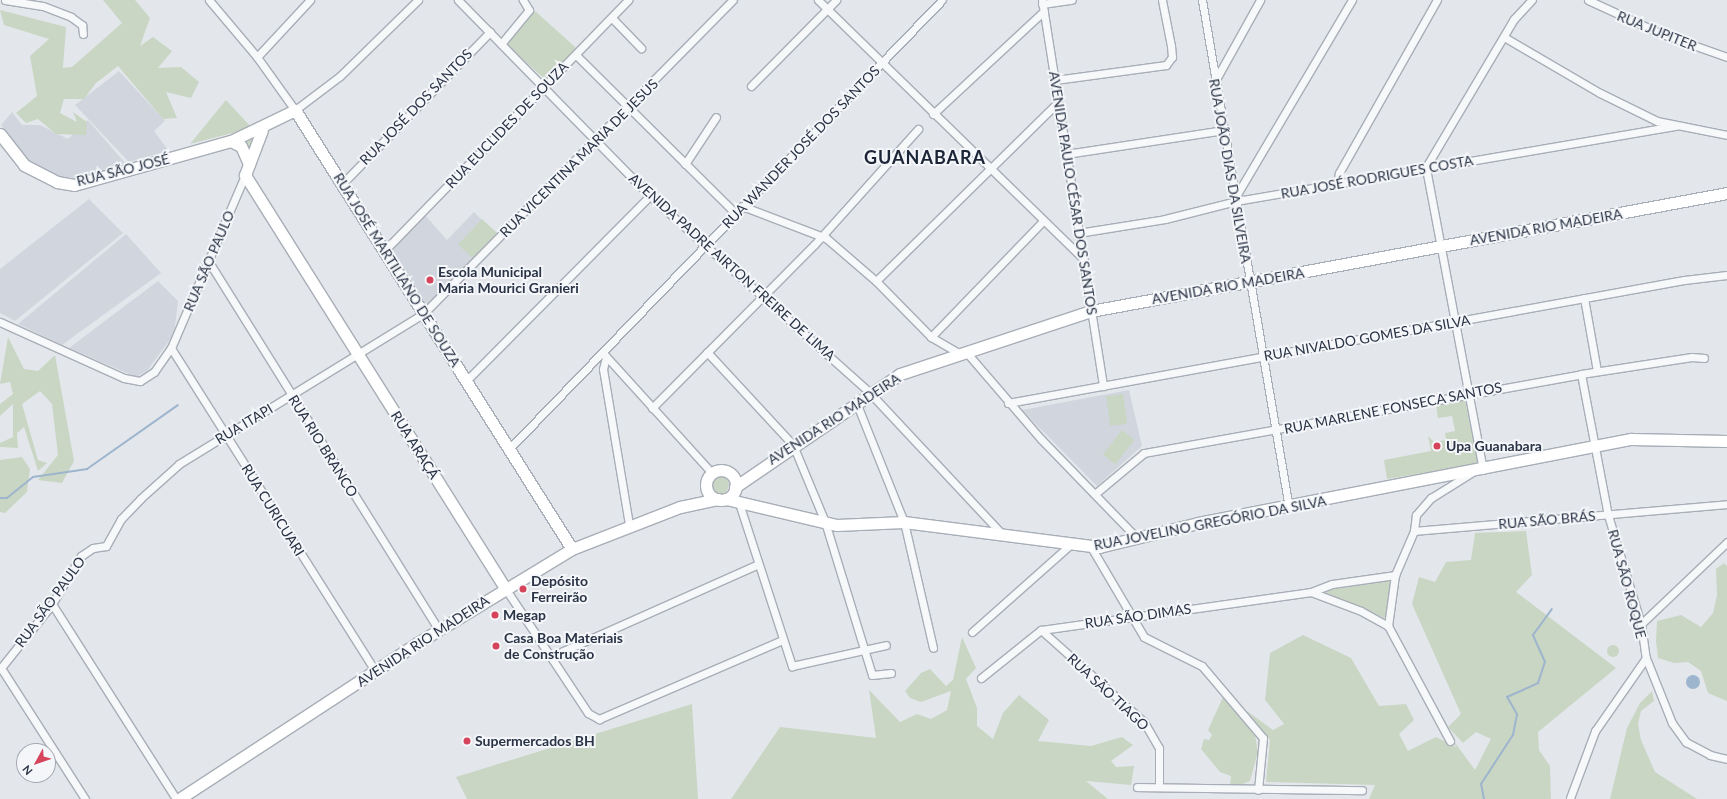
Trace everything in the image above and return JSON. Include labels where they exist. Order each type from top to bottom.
[{"type":"street","points":[[4,0],[43,6],[71,17],[82,25],[83,34]]},
{"type":"street","name":"RUA JOSÉ MARTILIANO DE SOUZA","points":[[209,0],[257,56],[295,110],[343,183],[423,314],[510,448],[572,549]]},
{"type":"street","points":[[257,56],[310,0]]},
{"type":"street","points":[[295,110],[340,76],[418,0]]},
{"type":"street","name":"AVENIDA PADRE AIRTON FREIRE DE LIMA","points":[[458,0],[650,196],[870,393],[1004,536]]},
{"type":"street","points":[[501,44],[530,10],[523,0]]},
{"type":"street","name":"RUA EUCLIDES DE SOUZA","points":[[385,250],[628,0]]},
{"type":"street","name":"RUA VICENTINA MARIA DE JESUS","points":[[423,314],[596,141],[733,0]]},
{"type":"street","points":[[818,0],[988,170],[1083,259]]},
{"type":"street","points":[[751,86],[836,0]]},
{"type":"street","name":"RUA WANDER JOSÉ DOS SANTOS","points":[[510,448],[604,355],[742,206],[942,0]]},
{"type":"street","points":[[933,114],[1042,5],[1072,0]]},
{"type":"street","points":[[1055,80],[1166,65],[1172,57],[1162,0]]},
{"type":"street","name":"RUA JOÃO DIAS DA SILVEIRA","points":[[1202,0],[1249,283],[1289,508]]},
{"type":"street","points":[[1215,81],[1260,0]]},
{"type":"street","points":[[1236,199],[1352,0]]},
{"type":"street","points":[[1337,184],[1339,173],[1437,0]]},
{"type":"street","points":[[1450,741],[1388,626],[1395,576],[1414,531],[1416,515],[1430,498],[1478,471],[1468,394],[1456,322],[1426,167],[1504,37],[1532,0]]},
{"type":"street","name":"RUA JUPITER","points":[[1588,0],[1662,34],[1727,57]]},
{"type":"street","name":"AVENIDA PAULO CÉSAR DOS SANTOS","points":[[1042,5],[1103,386]]},
{"type":"street","points":[[612,18],[641,48]]},
{"type":"street","name":"RUA JOSÉ DOS SANTOS","points":[[343,183],[490,32]]},
{"type":"street","points":[[1504,37],[1600,93],[1657,121],[1727,135]]},
{"type":"street","points":[[576,55],[630,106],[685,164],[736,214]]},
{"type":"street","points":[[876,281],[1058,102]]},
{"type":"street","name":"RUA SÃO JOSÉ","points":[[0,134],[24,165],[57,182],[74,185],[231,141],[262,130],[295,110]]},
{"type":"street","points":[[685,164],[716,117]]},
{"type":"street","name":"RUA JOSÉ RODRIGUES COSTA","points":[[1078,233],[1165,219],[1236,199],[1337,184],[1426,167],[1676,126]]},
{"type":"street","points":[[652,408],[763,297],[918,129]]},
{"type":"street","name":"RUA SÃO PAULO","points":[[0,322],[124,378],[140,381],[154,372],[171,348],[209,262],[262,130]]},
{"type":"street","points":[[1066,154],[1224,130]]},
{"type":"street","points":[[231,141],[241,146],[249,164]]},
{"type":"street","name":"RUA ARAÇÁ","points":[[245,175],[505,588],[552,656],[588,713],[598,719],[782,640]]},
{"type":"street","name":"AVENIDA RIO MADEIRA","points":[[736,493],[760,468],[856,402],[900,374],[1091,311],[1249,283],[1727,193]]},
{"type":"street","points":[[466,381],[650,196]]},
{"type":"street","points":[[742,206],[819,235],[876,281],[931,337],[964,354],[1008,403],[1096,493],[1136,538]]},
{"type":"street","points":[[931,337],[1042,222]]},
{"type":"street","name":"RUA RIO BRANCO","points":[[209,262],[439,630]]},
{"type":"street","name":"RUA NIVALDO GOMES DA SILVA","points":[[1008,403],[1584,298],[1727,275]]},
{"type":"street","points":[[1584,298],[1597,371]]},
{"type":"street","name":"RUA ITAPI","points":[[106,546],[121,518],[179,464],[423,314]]},
{"type":"street","name":"RUA CURICUARI","points":[[171,348],[376,672]]},
{"type":"street","points":[[708,352],[793,445],[825,522],[872,675],[891,673]]},
{"type":"street","points":[[604,355],[712,473]]},
{"type":"street","points":[[604,355],[603,369],[629,525]]},
{"type":"street","name":"RUA MARLENE FONSECA SANTOS","points":[[1096,493],[1144,453],[1275,431],[1597,371],[1692,357],[1704,358]]},
{"type":"street","name":"RUA SÃO ROQUE","points":[[1581,374],[1608,515],[1641,624],[1646,658],[1672,723],[1686,742],[1710,755],[1727,758]]},
{"type":"street","points":[[856,402],[904,522],[933,648]]},
{"type":"street","name":"RUA JOVELINO GREGÓRIO DA SILVA","points":[[736,493],[837,525],[904,522],[1069,546],[1091,547],[1478,471],[1595,445],[1648,438],[1681,438],[1727,441]]},
{"type":"street","name":"AVENIDA RIO MADEIRA","points":[[729,472],[743,473],[760,468]]},
{"type":"street","points":[[712,473],[729,472],[756,566],[792,666],[886,645]]},
{"type":"street","points":[[712,473],[706,484],[710,495],[722,499],[736,493]]},
{"type":"street","name":"AVENIDA RIO MADEIRA","points":[[680,507],[706,484]]},
{"type":"street","name":"AVENIDA RIO MADEIRA","points":[[178,799],[505,588],[572,549],[629,525],[680,507],[722,499]]},
{"type":"street","name":"RUA SÃO BRÁS","points":[[1414,531],[1727,504]]},
{"type":"street","points":[[1641,624],[1727,542]]},
{"type":"street","name":"RUA SÃO PAULO","points":[[0,669],[52,604],[82,556],[93,548],[106,546]]},
{"type":"street","points":[[972,632],[1069,546]]},
{"type":"street","points":[[1091,547],[1144,637],[1202,666],[1263,738],[1258,790]]},
{"type":"street","points":[[552,656],[756,566]]},
{"type":"street","name":"RUA SÃO DIMAS","points":[[1041,630],[1311,592],[1332,584],[1395,576]]},
{"type":"street","name":"RUA SÃO DIMAS","points":[[1311,592],[1361,611],[1388,626]]},
{"type":"street","points":[[52,604],[178,799]]},
{"type":"street","points":[[981,678],[1041,630]]},
{"type":"street","name":"RUA SÃO TIAGO","points":[[1041,630],[1144,722],[1159,748],[1159,787]]},
{"type":"street","points":[[1570,798],[1595,731],[1646,658]]},
{"type":"street","points":[[0,669],[85,799]]},
{"type":"street","points":[[1138,787],[1258,790],[1362,790]]},
{"type":"shaded area","points":[[119,71],[165,121],[154,131],[169,151],[129,162],[75,105]]},
{"type":"shaded area","points":[[12,112],[22,125],[40,125],[68,139],[88,120],[125,163],[79,178],[53,176],[26,160],[1,125]]},
{"type":"shaded area","points":[[89,199],[123,233],[15,321],[0,313],[0,269]]},
{"type":"shaded area","name":"Escola Municipal Maria Mourici Granieri","points":[[474,212],[498,236],[424,308],[390,252],[425,215],[447,240]]},
{"type":"shaded area","points":[[126,234],[161,273],[62,345],[18,324]]},
{"type":"shaded area","points":[[158,281],[178,301],[174,334],[147,371],[136,377],[69,348]]},
{"type":"shaded area","points":[[1129,390],[1142,446],[1097,486],[1022,410]]},
{"type":"green space","points":[[103,0],[135,0],[150,18],[140,46],[153,37],[172,51],[158,68],[181,67],[199,82],[191,98],[166,92],[177,118],[163,119],[118,66],[96,83],[84,99],[64,99],[60,113],[77,122],[73,112],[87,122],[86,135],[56,134],[38,119],[26,123],[16,113],[37,96],[30,56],[49,39],[4,25],[0,10],[66,27],[63,68],[72,67],[122,23]]},
{"type":"green space","points":[[535,11],[576,48],[546,81],[506,44]]},
{"type":"green space","points":[[226,100],[252,128],[254,139],[250,150],[244,144],[252,138],[240,131],[190,144]]},
{"type":"green space","points":[[482,219],[498,234],[474,260],[458,245]]},
{"type":"green space","points":[[8,337],[24,369],[38,371],[55,355],[74,461],[62,483],[38,480],[58,455],[52,404],[40,391],[22,404],[38,460],[47,463],[38,471],[24,427],[17,433],[18,448],[0,447],[0,443],[13,437],[13,404],[0,416],[0,404],[13,394],[10,382],[0,384]]},
{"type":"green space","points":[[1123,394],[1127,424],[1110,426],[1106,396]]},
{"type":"green space","points":[[1465,400],[1478,464],[1387,479],[1384,460],[1431,451],[1428,436],[1434,442],[1446,440],[1445,433],[1455,431],[1452,416],[1438,418],[1436,405]]},
{"type":"green space","points":[[1122,430],[1135,440],[1116,464],[1103,454]]},
{"type":"green space","points":[[22,457],[30,469],[27,492],[5,513],[0,512],[0,460]]},
{"type":"green space","points":[[716,476],[724,476],[729,481],[727,492],[724,494],[716,494],[711,489],[711,481]]},
{"type":"green space","points":[[1526,531],[1532,575],[1516,592],[1616,668],[1538,732],[1539,750],[1550,766],[1551,799],[1369,799],[1375,785],[1266,782],[1270,740],[1247,711],[1273,730],[1284,724],[1265,700],[1270,653],[1303,635],[1351,658],[1379,706],[1406,704],[1414,720],[1399,734],[1408,751],[1436,737],[1456,747],[1453,740],[1475,770],[1491,739],[1476,732],[1463,743],[1448,727],[1461,714],[1412,604],[1419,577],[1435,582],[1446,562],[1471,560],[1475,533]]},
{"type":"green space","points":[[1724,563],[1727,566],[1727,701],[1708,693],[1701,671],[1688,662],[1674,663],[1658,658],[1656,641],[1657,621],[1681,615],[1701,627],[1713,613],[1717,595],[1716,569]]},
{"type":"green space","points":[[1395,580],[1389,620],[1322,591]]},
{"type":"green space","points":[[962,637],[976,668],[966,679],[977,708],[977,726],[993,739],[1003,713],[1019,695],[1049,720],[1038,741],[1091,746],[1122,737],[1133,745],[1111,761],[1116,767],[1134,766],[1131,785],[1086,781],[1108,799],[731,799],[780,727],[876,738],[869,690],[900,722],[917,714],[931,719],[947,710],[951,691],[921,702],[910,698],[905,691],[921,673],[930,669],[946,686],[953,680]]},
{"type":"green space","points":[[1611,645],[1615,645],[1619,651],[1615,657],[1611,657],[1607,653],[1607,649]]},
{"type":"green space","points":[[1652,691],[1654,701],[1641,711],[1638,724],[1641,740],[1655,772],[1697,799],[1610,799],[1627,728],[1640,703]]},
{"type":"green space","points":[[1223,697],[1255,735],[1258,752],[1250,781],[1238,786],[1230,785],[1231,776],[1220,772],[1201,749],[1204,739],[1209,740],[1212,735],[1208,730]]},
{"type":"green space","points":[[692,704],[698,799],[467,799],[456,777]]},
{"type":"water","points":[[1693,675],[1698,677],[1700,682],[1698,687],[1693,689],[1688,687],[1686,682],[1688,677]]},
{"type":"waterway","points":[[0,498],[7,498],[33,477],[87,469],[178,405]]},
{"type":"waterway","points":[[1484,799],[1481,784],[1513,735],[1517,714],[1507,697],[1538,683],[1545,662],[1533,635],[1552,609]]},
{"type":"place","name":"Escola Municipal Maria Mourici Granieri","points":[[430,280]]},
{"type":"place","name":"Upa Guanabara","points":[[1437,446]]},
{"type":"place","name":"Depósito Ferreirão","points":[[523,589]]},
{"type":"place","name":"Megap","points":[[495,615]]},
{"type":"place","name":"Casa Boa Materiais de Construção","points":[[496,646]]},
{"type":"place","name":"Supermercados BH","points":[[467,741]]},
{"type":"district","name":"GUANABARA","points":[[925,157]]}]
